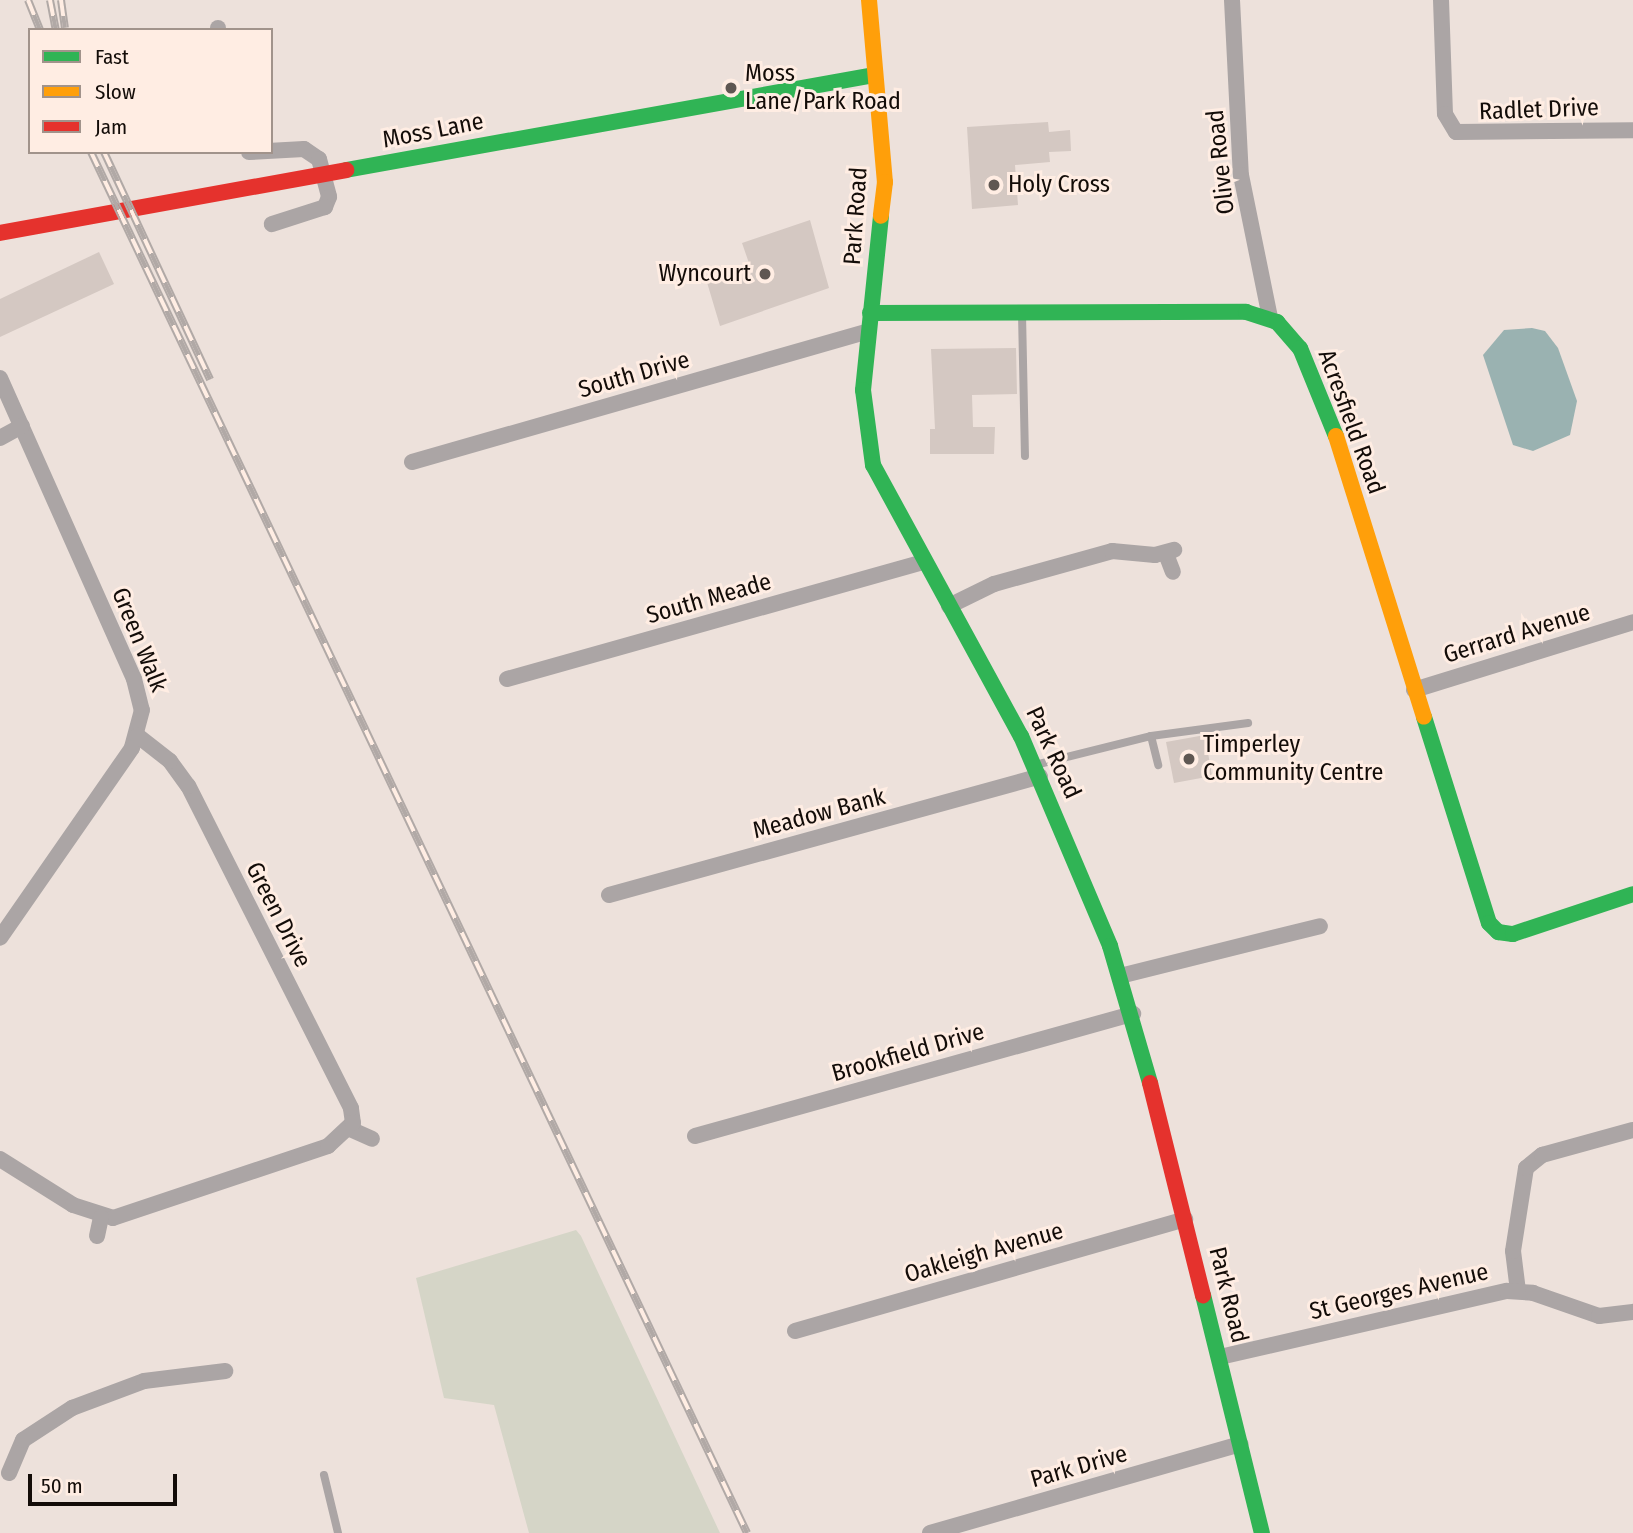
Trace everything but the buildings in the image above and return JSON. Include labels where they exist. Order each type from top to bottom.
[{"type":"street","name":"Park Road","points":[[869,0],[885,182],[863,390],[867,445],[885,496],[949,606],[1038,771],[1120,976],[1133,1014],[1262,1533]]},
{"type":"street","name":"Olive Road","points":[[1232,0],[1241,175],[1270,318]]},
{"type":"street","name":"Radlet Drive","points":[[1441,0],[1445,114],[1456,132],[1633,130]]},
{"type":"street","name":"Moss Lane","points":[[0,233],[874,75]]},
{"type":"street","points":[[272,224],[325,207],[324,175],[310,150],[273,151]]},
{"type":"street","points":[[870,313],[1246,312],[1270,318]]},
{"type":"street","name":"Acresfield Road","points":[[1270,318],[1295,340],[1317,385],[1485,914],[1498,932],[1520,932],[1633,894]]},
{"type":"street","name":"South Drive","points":[[412,462],[868,331]]},
{"type":"street","name":"Green Walk","points":[[0,378],[140,694],[138,736]]},
{"type":"street","points":[[0,438],[22,426]]},
{"type":"street","points":[[949,606],[994,584],[1112,551],[1170,552],[1173,572]]},
{"type":"street","name":"South Meade","points":[[507,679],[923,562]]},
{"type":"street","name":"Gerrard Avenue","points":[[1414,690],[1633,622]]},
{"type":"street","points":[[0,938],[138,736]]},
{"type":"street","name":"Green Drive","points":[[138,736],[170,761],[188,786],[351,1108],[350,1129]]},
{"type":"street","name":"Meadow Bank","points":[[609,895],[1038,771]]},
{"type":"street","points":[[1120,976],[1320,926]]},
{"type":"street","name":"Brookfield Drive","points":[[695,1136],[1133,1014]]},
{"type":"street","points":[[0,1159],[101,1217],[125,1215],[328,1146],[350,1129],[372,1139]]},
{"type":"street","name":"St Georges Avenue","points":[[1220,1357],[1518,1291],[1513,1251],[1526,1168],[1542,1155],[1633,1130]]},
{"type":"street","points":[[97,1236],[101,1217]]},
{"type":"street","name":"Oakleigh Avenue","points":[[795,1331],[1185,1219]]},
{"type":"street","points":[[1518,1291],[1599,1316],[1633,1311]]},
{"type":"street","points":[[9,1473],[6,1451],[36,1429],[96,1398],[160,1378],[225,1371]]},
{"type":"street","name":"Park Drive","points":[[930,1533],[1241,1444]]},
{"type":"lane","points":[[1022,312],[1025,456]]},
{"type":"lane","points":[[1038,771],[1150,736],[1248,723]]},
{"type":"lane","points":[[1150,736],[1158,765]]},
{"type":"lane","points":[[324,1475],[338,1533]]},
{"type":"shaded area","points":[[576,1230],[720,1533],[529,1533],[494,1405],[444,1398],[416,1278]]},
{"type":"water","points":[[1532,328],[1545,331],[1558,348],[1577,401],[1570,435],[1533,451],[1513,445],[1483,355],[1504,330]]},
{"type":"railway","points":[[28,0],[39,28]]},
{"type":"railway","points":[[50,0],[56,28]]},
{"type":"railway","points":[[61,0],[65,28]]},
{"type":"railway","points":[[92,154],[747,1533]]},
{"type":"railway","points":[[105,154],[210,379]]},
{"type":"traffic: fast","points":[[346,170],[874,75]]},
{"type":"traffic: fast","points":[[881,216],[863,390],[873,465],[1021,736],[1110,946],[1150,1083]]},
{"type":"traffic: fast","points":[[870,313],[1246,312],[1277,322],[1300,348],[1336,436]]},
{"type":"traffic: fast","points":[[1424,717],[1489,923],[1498,932],[1513,934],[1633,894]]},
{"type":"traffic: fast","points":[[1203,1295],[1262,1533]]},
{"type":"traffic: slow","points":[[869,0],[885,182],[881,216]]},
{"type":"traffic: slow","points":[[1336,436],[1424,717]]},
{"type":"traffic: jam","points":[[0,233],[346,170]]},
{"type":"traffic: jam","points":[[1150,1083],[1203,1295]]},
{"type":"place","name":"Moss Lane/Park Road","points":[[731,88]]},
{"type":"place","name":"Holy Cross","points":[[994,185]]},
{"type":"place","name":"Wyncourt","points":[[765,274]]},
{"type":"place","name":"Timperley Community Centre","points":[[1189,759]]}]
